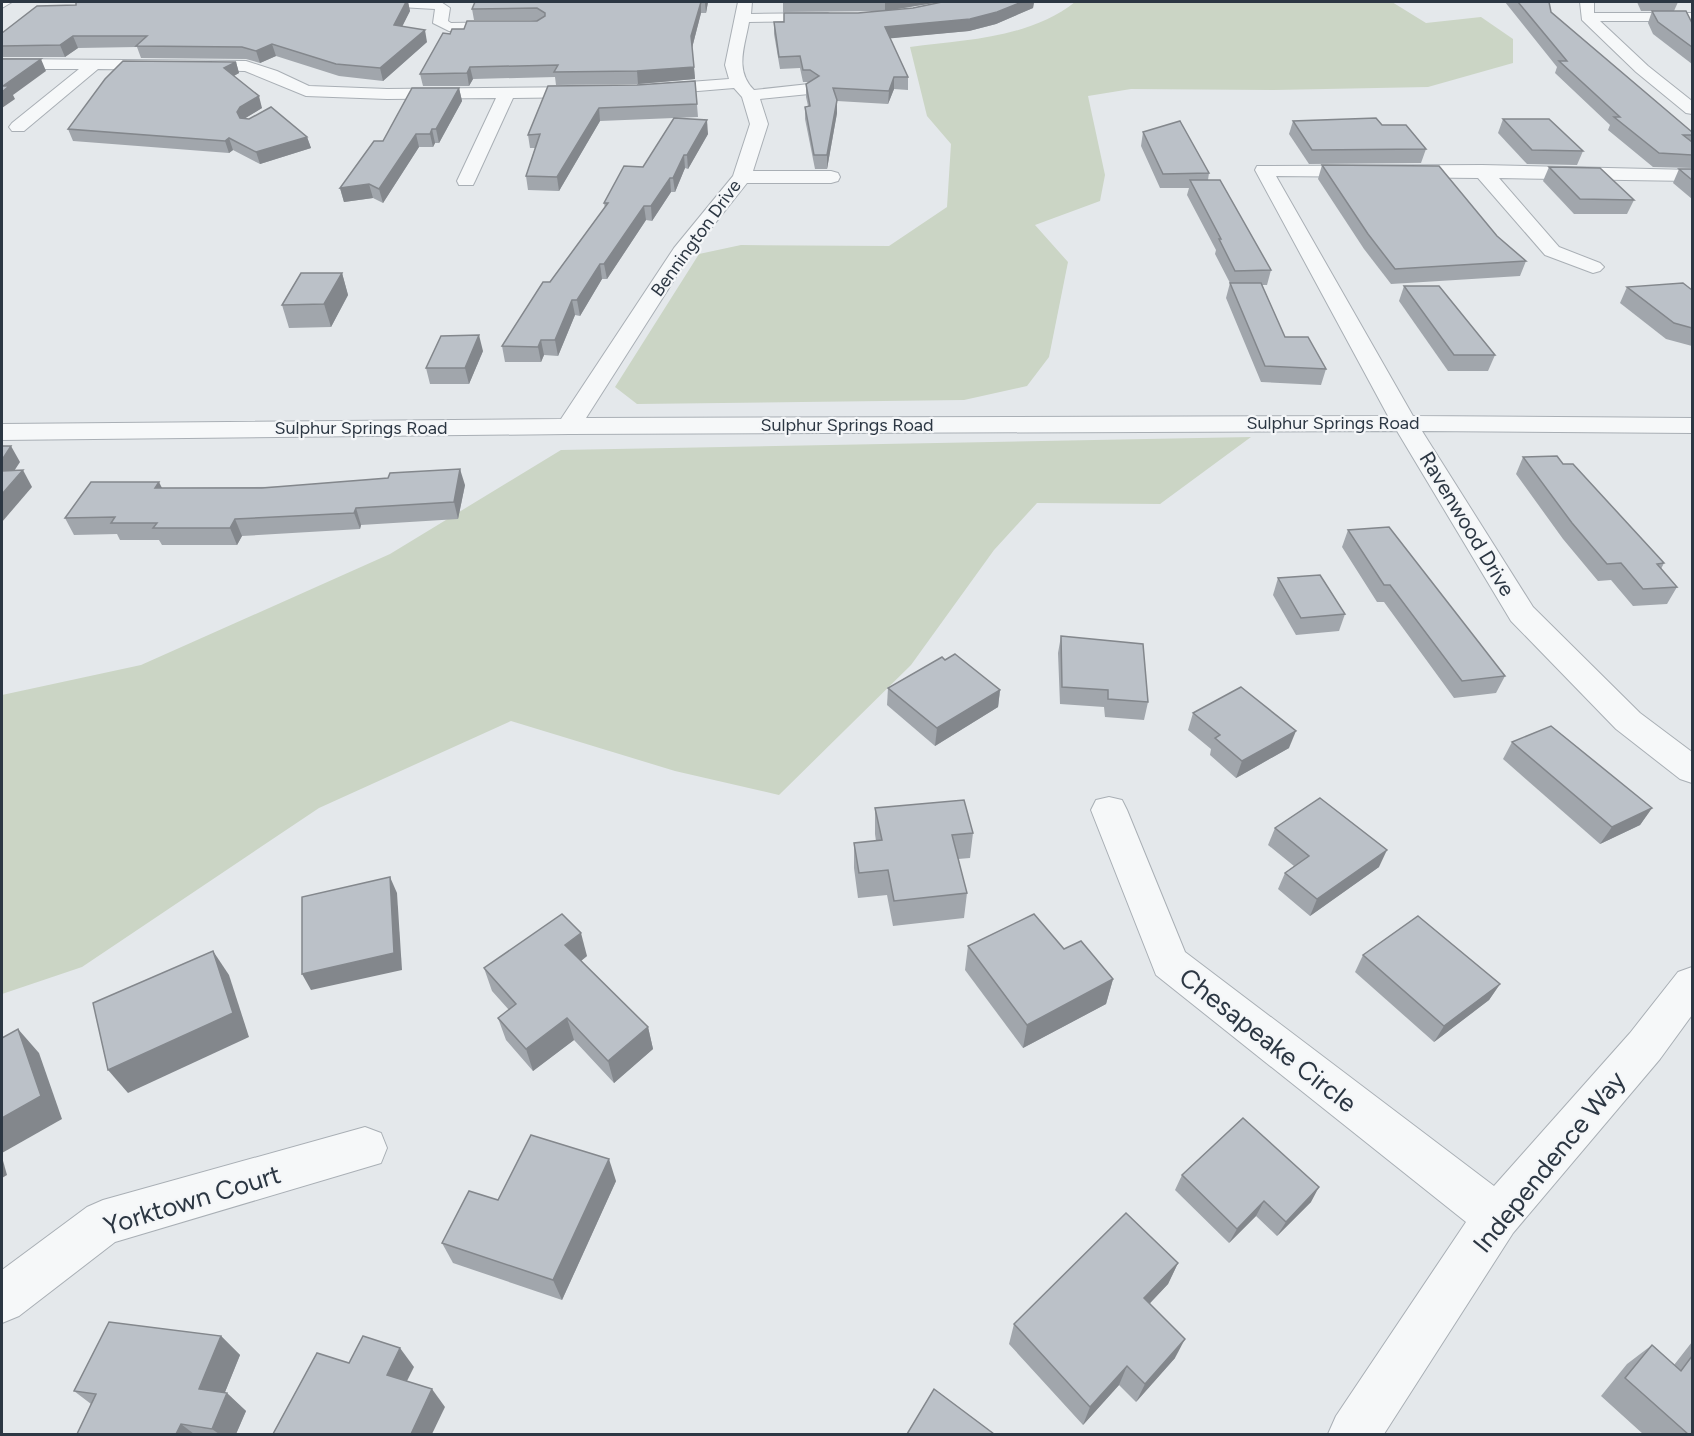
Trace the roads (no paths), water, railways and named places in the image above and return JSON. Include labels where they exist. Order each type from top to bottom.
[{"type":"street","points":[[382,2],[438,5],[443,8],[444,12],[440,24],[448,27],[528,26]]},
{"type":"street","points":[[1587,9],[1692,17]]},
{"type":"street","points":[[1587,9],[1642,69],[1692,109]]},
{"type":"street","points":[[744,10],[848,17]]},
{"type":"street","name":"Bennington Drive","points":[[569,426],[681,252],[742,177],[759,124],[733,65],[744,10]]},
{"type":"street","points":[[2,64],[246,66],[271,74],[306,92],[387,94],[602,92]]},
{"type":"street","points":[[18,127],[95,64]]},
{"type":"street","points":[[638,91],[809,89]]},
{"type":"street","points":[[288,102],[306,92]]},
{"type":"street","points":[[466,181],[507,93]]},
{"type":"street","name":"Ravenwood Drive","points":[[1482,171],[1264,170],[1405,423],[1522,614],[1628,721],[1692,770]]},
{"type":"street","points":[[1482,171],[1692,175]]},
{"type":"street","points":[[1482,171],[1552,251],[1593,267]]},
{"type":"street","points":[[742,177],[831,177]]},
{"type":"street","name":"Sulphur Springs Road","points":[[2,432],[569,426],[1405,423],[1692,425]]},
{"type":"street","name":"Chesapeake Circle","points":[[1109,810],[1170,963],[1497,1217]]},
{"type":"street","name":"Independence Way","points":[[1354,1434],[1497,1217],[1645,1046],[1692,984]]},
{"type":"street","name":"Yorktown Court","points":[[2,1299],[103,1223],[365,1148]]}]
